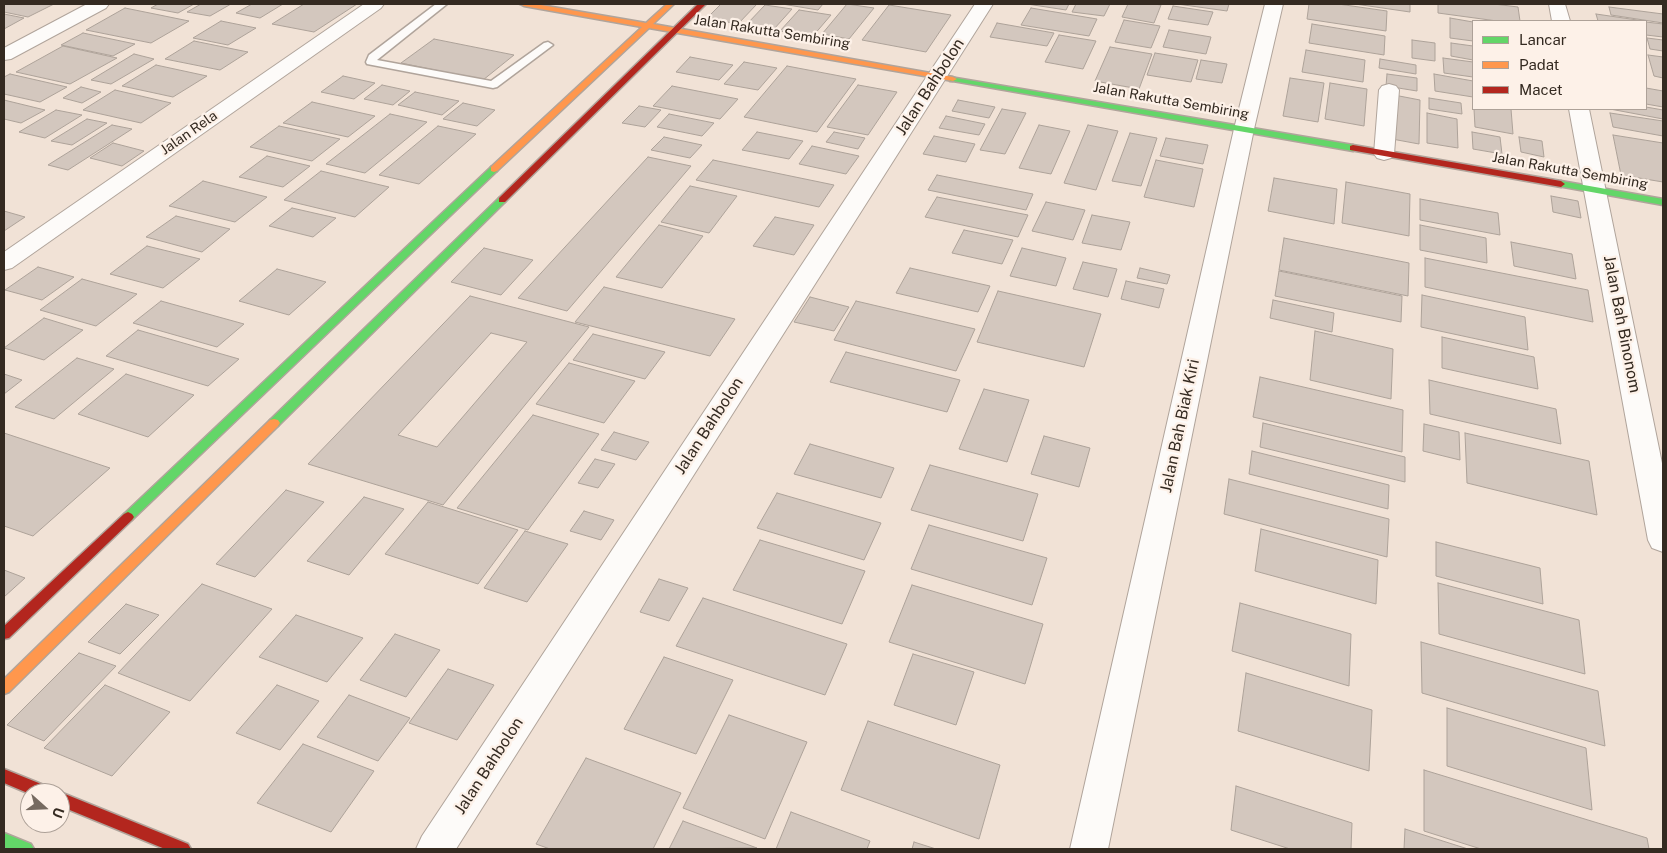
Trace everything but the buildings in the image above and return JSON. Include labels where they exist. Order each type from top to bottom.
[{"type":"main road","name":"Jalan Rakutta Sembiring","points":[[524,4],[540,5],[673,31],[938,75],[1663,202]]},
{"type":"main road","points":[[4,634],[671,4]]},
{"type":"main road","points":[[4,688],[702,4]]},
{"type":"main road","points":[[4,776],[21,783]]},
{"type":"main road","points":[[70,803],[183,849]]},
{"type":"main road","points":[[4,840],[26,849]]},
{"type":"street","points":[[4,55],[100,4]]},
{"type":"street","name":"Jalan Rela","points":[[4,263],[375,4]]},
{"type":"street","name":"Jalan Bahbolon","points":[[435,849],[984,4]]},
{"type":"street","name":"Jalan Bah Biak Kiri","points":[[1090,849],[1244,129],[1274,4]]},
{"type":"street","points":[[1557,4],[1560,20]]},
{"type":"street","points":[[1384,154],[1389,90]]},
{"type":"street","name":"Jalan Bah Binonom","points":[[1579,110],[1663,540]]},
{"type":"lane","points":[[442,4],[373,57],[371,62],[493,85],[548,45]]},
{"type":"traffic: fast","points":[[953,79],[1353,148]]},
{"type":"traffic: fast","points":[[128,517],[494,169]]},
{"type":"traffic: fast","points":[[1561,184],[1663,202]]},
{"type":"traffic: fast","points":[[274,423],[502,200]]},
{"type":"traffic: fast","points":[[4,840],[26,849]]},
{"type":"traffic: slow","points":[[524,4],[953,79]]},
{"type":"traffic: slow","points":[[494,169],[671,4]]},
{"type":"traffic: slow","points":[[4,688],[274,423]]},
{"type":"traffic: jam","points":[[502,200],[702,4]]},
{"type":"traffic: jam","points":[[1353,148],[1561,184]]},
{"type":"traffic: jam","points":[[4,634],[128,517]]},
{"type":"traffic: jam","points":[[4,776],[21,783]]},
{"type":"traffic: jam","points":[[70,803],[183,849]]}]
